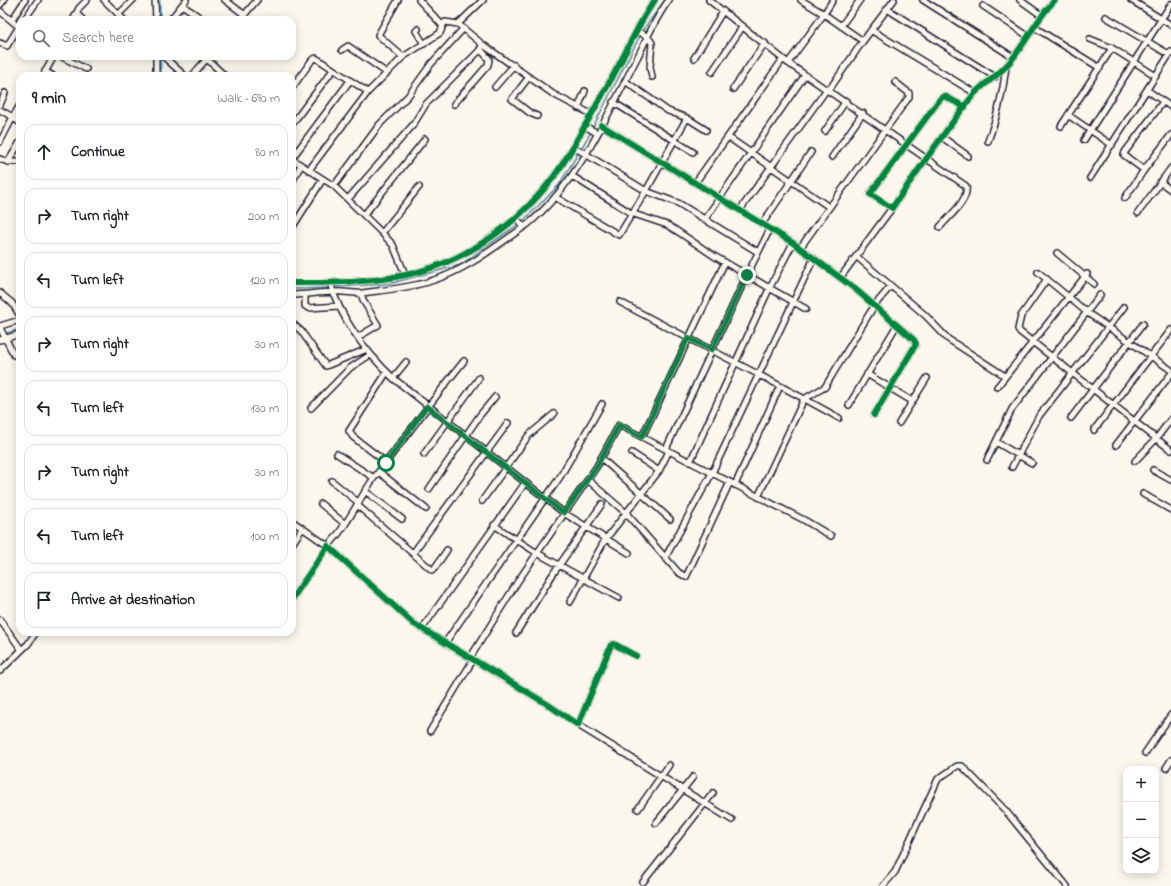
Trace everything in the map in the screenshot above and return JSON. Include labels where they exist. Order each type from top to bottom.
[{"type":"street","points":[[0,5],[4,0]]},
{"type":"street","points":[[12,20],[25,0]]},
{"type":"street","points":[[27,16],[38,0]]},
{"type":"street","points":[[77,14],[87,0]]},
{"type":"street","points":[[105,1],[119,14],[133,0]]},
{"type":"street","points":[[156,0],[156,16]]},
{"type":"street","points":[[173,16],[186,0]]},
{"type":"street","points":[[225,0],[244,15],[257,0]]},
{"type":"street","points":[[398,0],[378,35],[403,57]]},
{"type":"street","points":[[420,0],[443,27]]},
{"type":"street","points":[[309,170],[368,92],[403,57],[424,44],[443,27],[458,24],[483,0]]},
{"type":"street","points":[[296,283],[330,283],[405,274],[441,264],[482,242],[517,218],[549,185],[575,147],[590,116],[621,60],[635,30],[655,0]]},
{"type":"street","points":[[296,296],[332,291],[349,291],[361,294],[369,291],[432,281],[465,266],[523,227],[555,197],[572,176],[625,81],[658,16],[669,0]]},
{"type":"street","points":[[709,0],[788,63],[846,101],[966,186],[967,189],[957,211],[940,227]]},
{"type":"street","points":[[802,0],[863,40]]},
{"type":"street","points":[[788,63],[833,0]]},
{"type":"street","points":[[841,26],[860,0]]},
{"type":"street","points":[[740,210],[863,40],[894,0]]},
{"type":"street","points":[[923,0],[1013,58]]},
{"type":"street","points":[[1020,0],[1041,15]]},
{"type":"street","points":[[840,278],[975,93],[1006,67],[1041,15],[1055,0]]},
{"type":"street","points":[[1131,0],[1171,25]]},
{"type":"street","points":[[1084,140],[1171,4]]},
{"type":"street","points":[[182,5],[198,16]]},
{"type":"street","points":[[983,6],[1028,36]]},
{"type":"street","points":[[887,9],[995,77]]},
{"type":"street","points":[[0,11],[16,23]]},
{"type":"street","points":[[694,58],[723,11]]},
{"type":"street","points":[[1090,178],[1170,54],[1106,17]]},
{"type":"street","points":[[458,24],[481,47],[590,116]]},
{"type":"street","points":[[712,72],[743,26]]},
{"type":"street","points":[[1034,27],[1100,68]]},
{"type":"street","points":[[418,29],[416,31],[424,44]]},
{"type":"street","points":[[334,186],[380,124],[408,96],[431,64],[463,30]]},
{"type":"street","points":[[871,30],[975,93]]},
{"type":"street","points":[[637,31],[647,36],[652,43],[650,67],[652,77]]},
{"type":"street","points":[[0,43],[7,46],[16,36]]},
{"type":"street","points":[[1090,39],[1112,48],[1133,63],[1156,76]]},
{"type":"street","points":[[733,89],[764,44]]},
{"type":"street","points":[[342,50],[348,46],[387,73]]},
{"type":"street","points":[[454,104],[488,65],[488,60],[481,47]]},
{"type":"street","points":[[348,199],[413,125],[426,104],[481,47]]},
{"type":"street","points":[[1061,126],[1112,48]]},
{"type":"street","points":[[296,83],[314,59],[319,59],[349,82],[368,92]]},
{"type":"street","points":[[695,183],[783,59]]},
{"type":"street","points":[[45,72],[52,60]]},
{"type":"street","points":[[68,60],[86,69]]},
{"type":"street","points":[[156,60],[156,72]]},
{"type":"street","points":[[168,60],[181,72]]},
{"type":"street","points":[[196,72],[206,60]]},
{"type":"street","points":[[210,60],[221,72]]},
{"type":"street","points":[[495,88],[513,66]]},
{"type":"street","points":[[988,141],[998,116],[997,108],[1004,83],[1006,67]]},
{"type":"street","points":[[296,119],[333,70]]},
{"type":"street","points":[[704,219],[805,75]]},
{"type":"street","points":[[528,78],[512,99],[530,113],[537,116]]},
{"type":"street","points":[[625,81],[668,111],[687,118],[706,130]]},
{"type":"street","points":[[296,154],[349,82]]},
{"type":"street","points":[[800,248],[910,94],[895,82]]},
{"type":"street","points":[[1147,90],[1171,107]]},
{"type":"street","points":[[578,108],[585,91]]},
{"type":"street","points":[[0,105],[5,93]]},
{"type":"street","points":[[892,208],[870,194],[906,143],[940,98],[944,96],[948,97],[965,107]]},
{"type":"street","points":[[825,131],[846,101]]},
{"type":"street","points":[[613,102],[693,152]]},
{"type":"street","points":[[1144,170],[1124,154],[1163,102]]},
{"type":"street","points":[[0,110],[16,120]]},
{"type":"street","points":[[0,142],[16,112]]},
{"type":"street","points":[[832,157],[863,114]]},
{"type":"street","points":[[1068,115],[1112,145]]},
{"type":"street","points":[[555,197],[619,235],[631,213],[646,191],[687,118]]},
{"type":"street","points":[[601,125],[770,228],[800,248],[840,278],[914,340],[916,344],[874,415]]},
{"type":"street","points":[[585,127],[596,132]]},
{"type":"street","points":[[1125,198],[1171,134]]},
{"type":"street","points":[[728,137],[829,208]]},
{"type":"street","points":[[942,137],[968,156]]},
{"type":"street","points":[[364,215],[425,139]]},
{"type":"street","points":[[575,147],[646,191],[678,203],[758,252]]},
{"type":"street","points":[[8,162],[16,149]]},
{"type":"street","points":[[762,224],[811,152]]},
{"type":"street","points":[[0,159],[8,162],[16,162]]},
{"type":"street","points":[[296,162],[334,186],[382,233],[393,245],[405,274]]},
{"type":"street","points":[[296,174],[301,165]]},
{"type":"street","points":[[1138,213],[1171,168]]},
{"type":"street","points":[[572,176],[631,213],[667,225],[725,262],[806,309]]},
{"type":"street","points":[[296,222],[323,179]]},
{"type":"street","points":[[1160,182],[1171,190]]},
{"type":"street","points":[[382,233],[420,187]]},
{"type":"street","points":[[517,218],[523,227]]},
{"type":"street","points":[[570,602],[605,540],[659,471],[712,350],[770,228]]},
{"type":"street","points":[[690,462],[735,361],[792,243]]},
{"type":"street","points":[[1057,254],[1094,284]]},
{"type":"street","points":[[458,256],[464,265]]},
{"type":"street","points":[[856,256],[925,315],[948,339],[1005,376]]},
{"type":"street","points":[[665,558],[712,473],[792,300],[814,258]]},
{"type":"street","points":[[642,437],[725,262]]},
{"type":"street","points":[[1038,272],[1108,328],[1171,370]]},
{"type":"street","points":[[997,387],[1086,276]]},
{"type":"street","points":[[1046,279],[1021,316],[1018,329],[1020,332],[1171,450]]},
{"type":"street","points":[[330,283],[339,306],[358,337],[373,358],[393,378],[446,422],[564,513],[605,540],[629,553]]},
{"type":"street","points":[[758,497],[804,399],[825,388],[874,306],[891,286]]},
{"type":"street","points":[[0,293],[12,303],[16,310]]},
{"type":"street","points":[[358,337],[378,325],[364,302],[361,294]]},
{"type":"street","points":[[305,295],[306,306],[308,308],[339,306]]},
{"type":"street","points":[[987,460],[1012,409],[1100,295]]},
{"type":"street","points":[[620,302],[758,373],[839,418]]},
{"type":"street","points":[[1012,467],[1039,416],[1124,307]]},
{"type":"street","points":[[14,355],[0,327],[16,321]]},
{"type":"street","points":[[1071,418],[1144,324]]},
{"type":"street","points":[[849,405],[897,325]]},
{"type":"street","points":[[296,328],[326,366],[366,349]]},
{"type":"street","points":[[1094,430],[1152,357],[1171,330]]},
{"type":"street","points":[[0,340],[16,335]]},
{"type":"street","points":[[311,408],[350,368],[373,358]]},
{"type":"street","points":[[296,593],[358,504],[374,478],[427,406],[464,360]]},
{"type":"street","points":[[393,378],[406,362]]},
{"type":"street","points":[[386,463],[353,437],[349,431],[387,372]]},
{"type":"street","points":[[867,374],[912,401]]},
{"type":"street","points":[[1116,445],[1171,374]]},
{"type":"street","points":[[424,454],[479,378]]},
{"type":"street","points":[[899,423],[927,378]]},
{"type":"street","points":[[588,480],[625,514],[678,572],[684,576],[687,575],[780,386]]},
{"type":"street","points":[[429,489],[466,437],[480,414],[495,397]]},
{"type":"street","points":[[445,644],[573,456],[602,404]]},
{"type":"street","points":[[482,501],[529,435],[554,414]]},
{"type":"street","points":[[1135,461],[1156,439],[1171,419]]},
{"type":"street","points":[[413,554],[508,423]]},
{"type":"street","points":[[430,731],[471,659],[537,553],[602,458],[619,425],[831,536]]},
{"type":"street","points":[[996,442],[1032,463]]},
{"type":"street","points":[[632,453],[659,471]]},
{"type":"street","points":[[337,454],[374,478]]},
{"type":"street","points":[[602,458],[670,519]]},
{"type":"street","points":[[1153,470],[1171,480]]},
{"type":"street","points":[[379,472],[426,509]]},
{"type":"street","points":[[332,481],[413,554],[433,570],[447,550]]},
{"type":"street","points":[[422,629],[525,483]]},
{"type":"street","points":[[366,491],[402,519]]},
{"type":"street","points":[[1143,494],[1171,510]]},
{"type":"street","points":[[321,504],[344,524]]},
{"type":"street","points":[[516,634],[559,566],[602,504]]},
{"type":"street","points":[[296,524],[329,545],[375,591],[411,622],[445,644],[547,704],[578,725],[732,820]]},
{"type":"street","points":[[494,525],[559,566],[619,598]]},
{"type":"street","points":[[296,538],[302,529]]},
{"type":"street","points":[[0,620],[16,640],[20,648]]},
{"type":"street","points":[[0,672],[20,648],[28,644],[33,636]]},
{"type":"street","points":[[578,725],[611,645],[614,644],[636,656]]},
{"type":"street","points":[[1145,753],[1171,715]]},
{"type":"street","points":[[1166,768],[1171,760]]},
{"type":"street","points":[[638,808],[669,765]]},
{"type":"street","points":[[883,886],[895,872],[938,779],[957,766],[962,766],[1005,810],[1067,886]]},
{"type":"street","points":[[656,823],[684,791],[693,777]]},
{"type":"street","points":[[643,882],[713,793]]},
{"type":"waterway","points":[[158,0],[158,16]]},
{"type":"waterway","points":[[592,129],[643,30],[665,0]]},
{"type":"waterway","points":[[159,60],[159,72]]},
{"type":"waterway","points":[[522,222],[559,185],[591,132]]},
{"type":"waterway","points":[[334,287],[388,284],[460,265],[519,224]]},
{"type":"waterway","points":[[296,289],[330,288]]},
{"type":"waterway","points":[[0,335],[16,330]]},
{"type":"cycle path","points":[[296,283],[372,280],[403,276],[418,272],[442,264],[466,253],[509,224],[528,206],[561,167],[604,92],[641,22],[655,0]]},
{"type":"cycle path","points":[[965,107],[944,96],[940,99],[870,194],[892,208],[963,108],[974,94],[982,86],[1008,64],[1042,15],[1055,0]]},
{"type":"cycle path","points":[[601,125],[793,243],[854,288],[914,340],[916,344],[874,415]]},
{"type":"cycle path","points":[[296,593],[328,546],[414,624],[547,704],[578,725],[611,645],[614,644],[636,656]]},
{"type":"route","points":[[386,463],[394,454],[405,435],[427,406],[564,513],[597,466],[619,425],[642,437],[688,338],[712,350],[747,275]]}]
